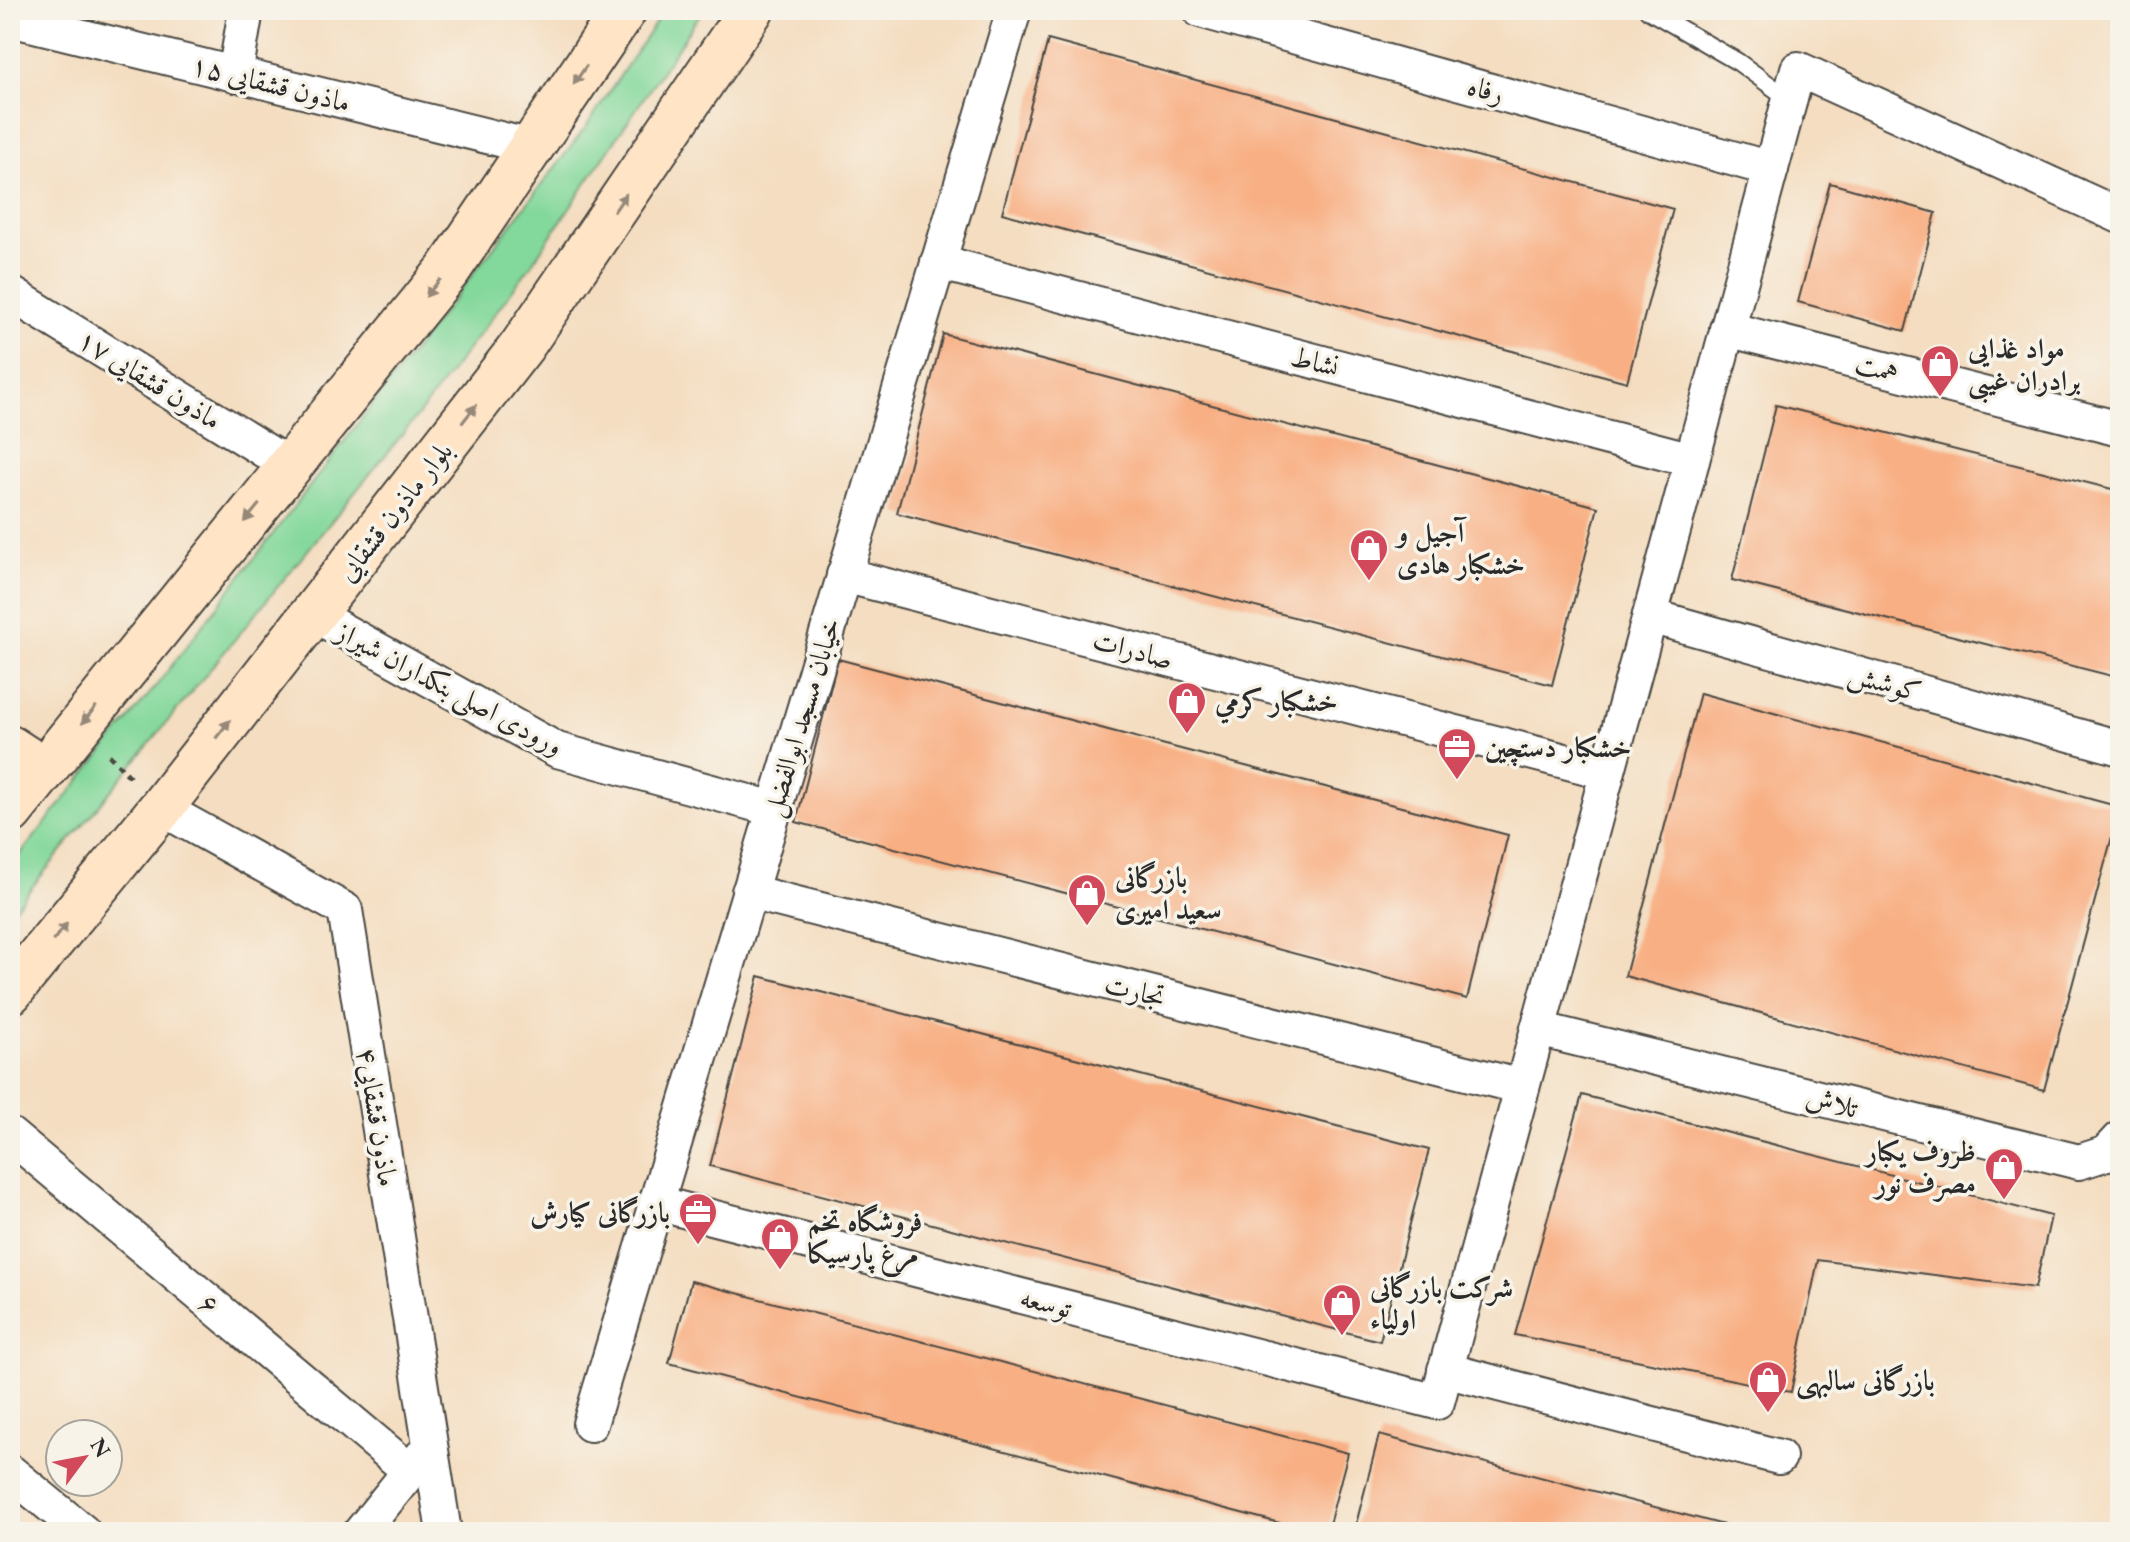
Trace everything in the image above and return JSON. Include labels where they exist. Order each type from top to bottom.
[{"type":"street","points":[[235,75],[246,10]]},
{"type":"street","points":[[10,812],[27,759],[80,726],[449,269],[624,10]]},
{"type":"street","name":"بلوار ماذون قشقایی","points":[[10,992],[161,808],[522,346],[751,10]]},
{"type":"street","name":"خیابان مسجد ابوالفضل","points":[[590,1424],[1014,10]]},
{"type":"street","name":"رفاه","points":[[1200,10],[1771,169]]},
{"type":"street","name":"ماذون قشقایی ۱۵","points":[[10,19],[532,147]]},
{"type":"street","points":[[1441,1386],[1798,69],[2120,216]]},
{"type":"street","name":"نشاط","points":[[938,262],[1692,460]]},
{"type":"street","name":"ماذون قشقایی ۱۷","points":[[10,293],[290,466]]},
{"type":"street","name":"همت","points":[[1727,329],[2120,429]]},
{"type":"street","name":"صادرات","points":[[844,575],[1607,772]]},
{"type":"street","name":"ورودی اصلی بنکداران شیراز","points":[[313,614],[557,750],[774,809]]},
{"type":"street","name":"کوشش","points":[[1650,616],[2120,748]]},
{"type":"street","name":"۴ماذون قشقایی","points":[[161,808],[345,910],[420,1458],[444,1532]]},
{"type":"street","name":"تجارت","points":[[749,892],[1522,1087]]},
{"type":"street","name":"تلاش","points":[[1538,1029],[2079,1162],[2107,1153],[2120,1139]]},
{"type":"street","name":"۶","points":[[10,1135],[420,1458]]},
{"type":"street","name":"توسعه","points":[[656,1203],[1441,1386],[1779,1457]]},
{"type":"street","points":[[361,1532],[420,1458]]},
{"type":"street","points":[[10,1472],[83,1532]]},
{"type":"lane","points":[[1648,10],[1738,62],[1789,99]]},
{"type":"path","points":[[80,726],[161,808]]},
{"type":"green space","points":[[664,10],[703,10],[529,268],[420,413],[10,914],[10,867],[156,686],[586,127]]},
{"type":"building","points":[[1048,40],[1673,209],[1627,382],[1002,213]]},
{"type":"building","points":[[1830,183],[1936,213],[1905,331],[1798,302]]},
{"type":"building","points":[[943,334],[1598,507],[1552,685],[897,513]]},
{"type":"building","points":[[1776,405],[2120,491],[2120,678],[1732,580]]},
{"type":"building","points":[[838,659],[1508,835],[1467,999],[796,822]]},
{"type":"building","points":[[1700,693],[2120,807],[2044,1090],[1625,976]]},
{"type":"building","points":[[759,976],[1429,1150],[1380,1341],[710,1166]]},
{"type":"building","points":[[1582,1095],[2051,1216],[2035,1288],[1818,1260],[1791,1392],[1515,1335]]},
{"type":"building","points":[[691,1281],[1348,1453],[1327,1532],[1314,1532],[669,1363]]},
{"type":"building","points":[[1379,1435],[1747,1531],[1354,1532]]},
{"type":"place","name":"مواد غذایی برادران غیبی","points":[[1940,398]]},
{"type":"place","name":"آجیل و خشکبار هادی","points":[[1369,582]]},
{"type":"place","name":"خشكبار كرمي","points":[[1187,735]]},
{"type":"place","name":"خشکبار دستچین","points":[[1457,781]]},
{"type":"place","name":"بازرگانی سعید امیری","points":[[1087,927]]},
{"type":"place","name":"ظروف یکبار مصرف نور","points":[[2004,1201]]},
{"type":"place","name":"بازرگانی کیارش","points":[[698,1246]]},
{"type":"place","name":"فروشگاه تخم مرغ پارسیکا","points":[[780,1271]]},
{"type":"place","name":"شرکت بازرگانی اولیاء","points":[[1342,1337]]},
{"type":"place","name":"بازرگانی سالبهی","points":[[1768,1414]]}]
